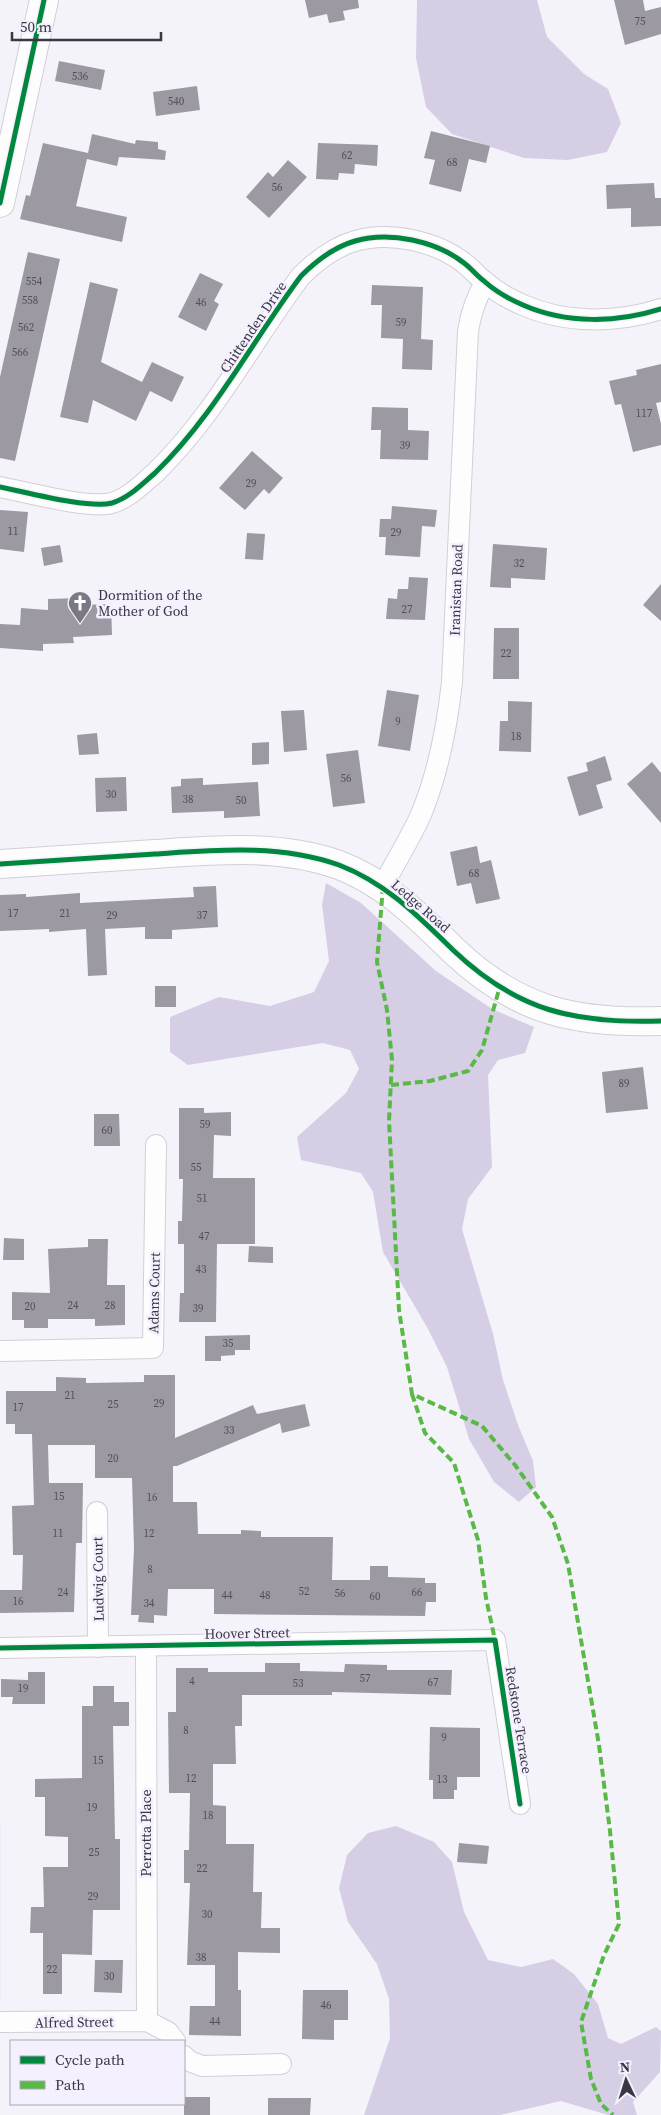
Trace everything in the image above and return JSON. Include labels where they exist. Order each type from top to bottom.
[{"type":"street","points":[[0,203],[44,0]]},
{"type":"street","name":"Chittenden Drive","points":[[0,487],[93,504],[113,502],[137,489],[170,458],[202,420],[301,276],[316,261],[335,249],[356,241],[378,238],[424,243],[446,252],[464,263],[485,283],[502,295],[525,306],[566,317],[610,320],[661,309]]},
{"type":"street","name":"Iranistan Road","points":[[383,886],[422,813],[434,781],[445,737],[452,682],[468,331],[474,305],[485,283]]},
{"type":"street","name":"Ledge Road","points":[[0,864],[221,850],[268,850],[319,859],[347,869],[383,886],[418,914],[470,965],[500,986],[539,1007],[580,1018],[625,1022],[661,1021]]},
{"type":"street","name":"Adams Court","points":[[0,1351],[153,1348],[156,1145]]},
{"type":"street","name":"Ludwig Court","points":[[97,1512],[98,1646]]},
{"type":"street","name":"Hoover Street","points":[[0,1648],[495,1640]]},
{"type":"street","name":"Redstone Terrace","points":[[495,1640],[520,1804]]},
{"type":"street","name":"Perrotta Place","points":[[146,1646],[147,2021]]},
{"type":"street","points":[[147,2021],[168,2032],[174,2040]]},
{"type":"street","name":"Alfred Street","points":[[0,2022],[147,2021]]},
{"type":"street","points":[[185,2057],[189,2061],[202,2066],[281,2064]]},
{"type":"shaded area","points":[[417,0],[537,0],[547,37],[584,74],[608,89],[621,123],[607,152],[568,160],[524,158],[452,134],[426,107],[416,58]]},
{"type":"shaded area","points":[[326,883],[361,903],[436,971],[492,1009],[534,1027],[525,1053],[498,1060],[488,1075],[492,1167],[468,1199],[462,1229],[493,1334],[503,1380],[518,1425],[533,1461],[536,1487],[519,1502],[494,1482],[469,1439],[447,1367],[428,1329],[383,1252],[373,1192],[361,1173],[301,1160],[297,1137],[346,1093],[359,1069],[350,1050],[323,1043],[188,1065],[170,1052],[170,1017],[219,997],[270,1006],[314,992],[329,961],[322,905]]},
{"type":"shaded area","points":[[1,1823],[1,2003],[0,2003]]},
{"type":"shaded area","points":[[396,1826],[434,1842],[452,1862],[464,1912],[488,1960],[521,1967],[553,1959],[574,1974],[598,2004],[608,2038],[621,2044],[656,2027],[661,2031],[660,2072],[633,2102],[637,2115],[608,2115],[561,2101],[500,2115],[364,2115],[390,2038],[389,1999],[377,1964],[348,1922],[339,1888],[347,1855],[368,1833]]},
{"type":"building","points":[[305,0],[358,0],[359,8],[343,11],[345,20],[329,23],[327,14],[309,18]]},
{"type":"building","points":[[614,0],[643,0],[645,11],[661,7],[661,34],[625,45]]},
{"type":"building","points":[[59,61],[105,70],[101,90],[55,81]]},
{"type":"building","points":[[197,86],[200,110],[156,116],[153,92]]},
{"type":"building","points":[[431,131],[490,146],[486,163],[469,159],[461,192],[429,184],[435,160],[424,158]]},
{"type":"building","points":[[92,134],[135,144],[136,140],[158,142],[158,149],[166,151],[165,160],[119,157],[117,166],[87,159],[76,206],[127,217],[122,242],[20,219],[26,195],[30,196],[43,143],[88,153]]},
{"type":"building","points":[[318,143],[378,145],[377,166],[355,164],[354,174],[339,173],[338,180],[316,179]]},
{"type":"building","points":[[288,160],[307,177],[269,218],[246,197],[268,172],[273,177]]},
{"type":"building","points":[[654,183],[655,198],[661,198],[661,226],[631,227],[631,208],[607,209],[606,185]]},
{"type":"building","points":[[28,252],[60,259],[15,461],[0,458],[0,377]]},
{"type":"building","points":[[200,273],[223,284],[214,301],[219,304],[206,331],[178,317]]},
{"type":"building","points":[[90,282],[118,289],[101,362],[142,382],[152,362],[184,377],[172,402],[150,391],[136,421],[93,400],[88,423],[60,417]]},
{"type":"building","points":[[372,285],[423,287],[421,339],[433,340],[432,370],[402,369],[403,339],[381,338],[382,305],[371,305]]},
{"type":"building","points":[[661,364],[661,402],[656,403],[661,424],[661,445],[633,452],[621,404],[615,405],[609,381],[637,375],[636,370]]},
{"type":"building","points":[[372,407],[408,408],[408,430],[429,431],[428,460],[380,459],[381,430],[371,430]]},
{"type":"building","points":[[252,451],[283,478],[269,494],[264,489],[245,510],[219,488]]},
{"type":"building","points":[[392,506],[437,510],[435,527],[422,526],[420,557],[385,555],[386,537],[379,537],[380,519],[391,519]]},
{"type":"building","points":[[0,510],[28,512],[24,552],[0,549]]},
{"type":"building","points":[[247,533],[265,534],[263,560],[245,559]]},
{"type":"building","points":[[493,544],[547,548],[545,580],[511,578],[511,588],[490,587]]},
{"type":"building","points":[[60,545],[63,562],[44,566],[41,548]]},
{"type":"building","points":[[409,577],[428,578],[425,620],[386,619],[388,598],[397,599],[398,589],[408,589]]},
{"type":"building","points":[[661,584],[661,621],[643,605]]},
{"type":"building","name":"Dormition of the Mother of God","points":[[79,598],[80,605],[111,604],[112,635],[73,637],[74,643],[43,644],[43,651],[0,648],[0,624],[20,625],[21,608],[48,610],[48,599]]},
{"type":"building","points":[[494,628],[519,628],[519,679],[493,679]]},
{"type":"building","points":[[387,690],[419,695],[410,751],[378,746]]},
{"type":"building","points":[[508,701],[532,702],[531,752],[499,751],[500,721],[508,721]]},
{"type":"building","points":[[304,710],[307,750],[284,752],[281,711]]},
{"type":"building","points":[[97,733],[99,754],[79,755],[77,735]]},
{"type":"building","points":[[269,742],[269,764],[252,765],[252,743]]},
{"type":"building","points":[[358,750],[365,803],[333,807],[326,754]]},
{"type":"building","points":[[605,756],[612,780],[596,785],[603,808],[579,816],[567,777],[588,771],[586,763]]},
{"type":"building","points":[[652,762],[661,773],[661,823],[627,784]]},
{"type":"building","points":[[126,777],[127,811],[96,812],[95,778]]},
{"type":"building","points":[[203,778],[203,785],[258,782],[260,816],[224,818],[224,811],[172,813],[171,787],[181,786],[181,779]]},
{"type":"building","points":[[477,846],[480,863],[491,860],[500,899],[476,904],[471,883],[457,886],[450,852]]},
{"type":"building","points":[[216,886],[218,927],[172,930],[172,939],[145,939],[145,927],[105,929],[107,975],[88,976],[86,929],[49,932],[49,929],[0,931],[0,895],[26,894],[26,897],[80,893],[80,903],[194,897],[193,887]]},
{"type":"building","points":[[155,986],[176,986],[176,1007],[155,1007]]},
{"type":"building","points":[[643,1067],[648,1109],[606,1113],[602,1072]]},
{"type":"building","points":[[179,1108],[204,1108],[204,1113],[231,1112],[231,1136],[214,1135],[213,1178],[255,1178],[255,1244],[217,1244],[216,1322],[179,1322],[180,1293],[184,1293],[184,1244],[178,1244],[178,1221],[182,1221],[183,1179],[179,1179]]},
{"type":"building","points":[[94,1114],[119,1114],[120,1146],[94,1146]]},
{"type":"building","points":[[4,1238],[24,1239],[24,1260],[3,1260]]},
{"type":"building","points":[[88,1239],[108,1239],[107,1285],[125,1285],[125,1325],[95,1326],[95,1319],[48,1319],[48,1328],[24,1328],[24,1320],[12,1320],[12,1292],[50,1293],[48,1249],[88,1247]]},
{"type":"building","points":[[249,1246],[273,1247],[273,1263],[248,1262]]},
{"type":"building","points":[[250,1335],[250,1350],[235,1350],[235,1355],[221,1356],[221,1361],[205,1361],[205,1336]]},
{"type":"building","points":[[144,1375],[175,1375],[175,1438],[253,1405],[257,1414],[305,1404],[310,1426],[282,1433],[280,1423],[173,1466],[173,1502],[197,1502],[198,1534],[241,1534],[241,1530],[261,1531],[261,1537],[333,1537],[332,1580],[370,1580],[370,1566],[388,1566],[388,1577],[425,1578],[425,1583],[436,1583],[436,1602],[426,1602],[425,1616],[214,1614],[214,1589],[168,1589],[167,1616],[154,1615],[154,1623],[138,1622],[139,1615],[131,1615],[134,1548],[132,1478],[95,1478],[95,1445],[48,1445],[49,1483],[83,1483],[82,1543],[76,1543],[74,1612],[0,1613],[0,1590],[22,1590],[23,1555],[13,1555],[12,1506],[34,1505],[32,1434],[15,1434],[15,1424],[6,1424],[6,1391],[56,1391],[56,1377],[86,1378],[86,1383],[144,1382]]},
{"type":"building","points":[[265,1663],[300,1663],[300,1671],[344,1672],[345,1664],[387,1665],[387,1670],[452,1670],[451,1695],[332,1692],[332,1695],[242,1695],[242,1726],[235,1726],[236,1764],[213,1764],[213,1805],[226,1806],[226,1844],[254,1844],[253,1892],[262,1892],[261,1928],[280,1928],[280,1953],[238,1952],[238,1990],[241,1990],[241,2036],[189,2035],[190,2006],[215,2006],[215,1965],[187,1965],[190,1883],[184,1883],[184,1850],[189,1850],[190,1793],[169,1793],[168,1712],[176,1712],[176,1668],[208,1668],[208,1672],[265,1672]]},
{"type":"building","points":[[28,1672],[45,1672],[45,1704],[12,1704],[13,1697],[1,1697],[1,1679],[28,1680]]},
{"type":"building","points":[[93,1686],[114,1686],[114,1702],[129,1702],[129,1726],[113,1726],[115,1839],[120,1839],[120,1910],[93,1910],[92,1955],[62,1954],[62,1994],[43,1994],[43,1933],[30,1933],[31,1907],[44,1907],[43,1867],[68,1867],[68,1837],[45,1836],[45,1797],[35,1797],[35,1779],[82,1778],[82,1706],[93,1706]]},
{"type":"building","points":[[430,1727],[480,1728],[480,1777],[457,1777],[457,1790],[454,1790],[454,1799],[433,1799],[433,1780],[429,1780]]},
{"type":"building","points":[[459,1843],[489,1846],[487,1864],[457,1862]]},
{"type":"building","points":[[95,1960],[123,1960],[122,1993],[94,1992]]},
{"type":"building","points":[[303,1990],[348,1990],[348,2020],[334,2020],[334,2040],[302,2039]]},
{"type":"building","points":[[185,2097],[210,2097],[210,2115],[184,2115]]},
{"type":"building","points":[[268,2098],[311,2098],[310,2115],[268,2115]]},
{"type":"marked path","points":[[383,886],[377,962],[387,1010],[392,1060],[389,1121],[399,1310],[412,1394],[482,1426],[515,1465],[552,1517],[568,1564],[599,1745],[619,1924],[604,1955],[581,2022],[591,2079],[601,2104],[613,2115]]},
{"type":"marked path","points":[[391,1085],[430,1081],[468,1071],[482,1050],[500,986]]},
{"type":"marked path","points":[[412,1394],[425,1433],[454,1463],[478,1540],[486,1598],[495,1640]]},
{"type":"cycle path","points":[[0,203],[44,0]]},
{"type":"cycle path","points":[[0,487],[88,504],[112,503],[130,494],[155,473],[196,427],[301,276],[326,255],[355,241],[369,238],[397,238],[412,240],[440,249],[467,265],[479,277],[507,297],[523,305],[557,316],[609,319],[644,314],[661,309]]},
{"type":"cycle path","points":[[0,864],[225,850],[271,851],[316,858],[339,865],[372,881],[401,901],[477,971],[500,987],[524,1000],[549,1010],[574,1016],[601,1020],[661,1021]]},
{"type":"cycle path","points":[[0,1648],[495,1640],[520,1804]]},
{"type":"place","name":"Dormition of the Mother of God","points":[[80,624]]}]
